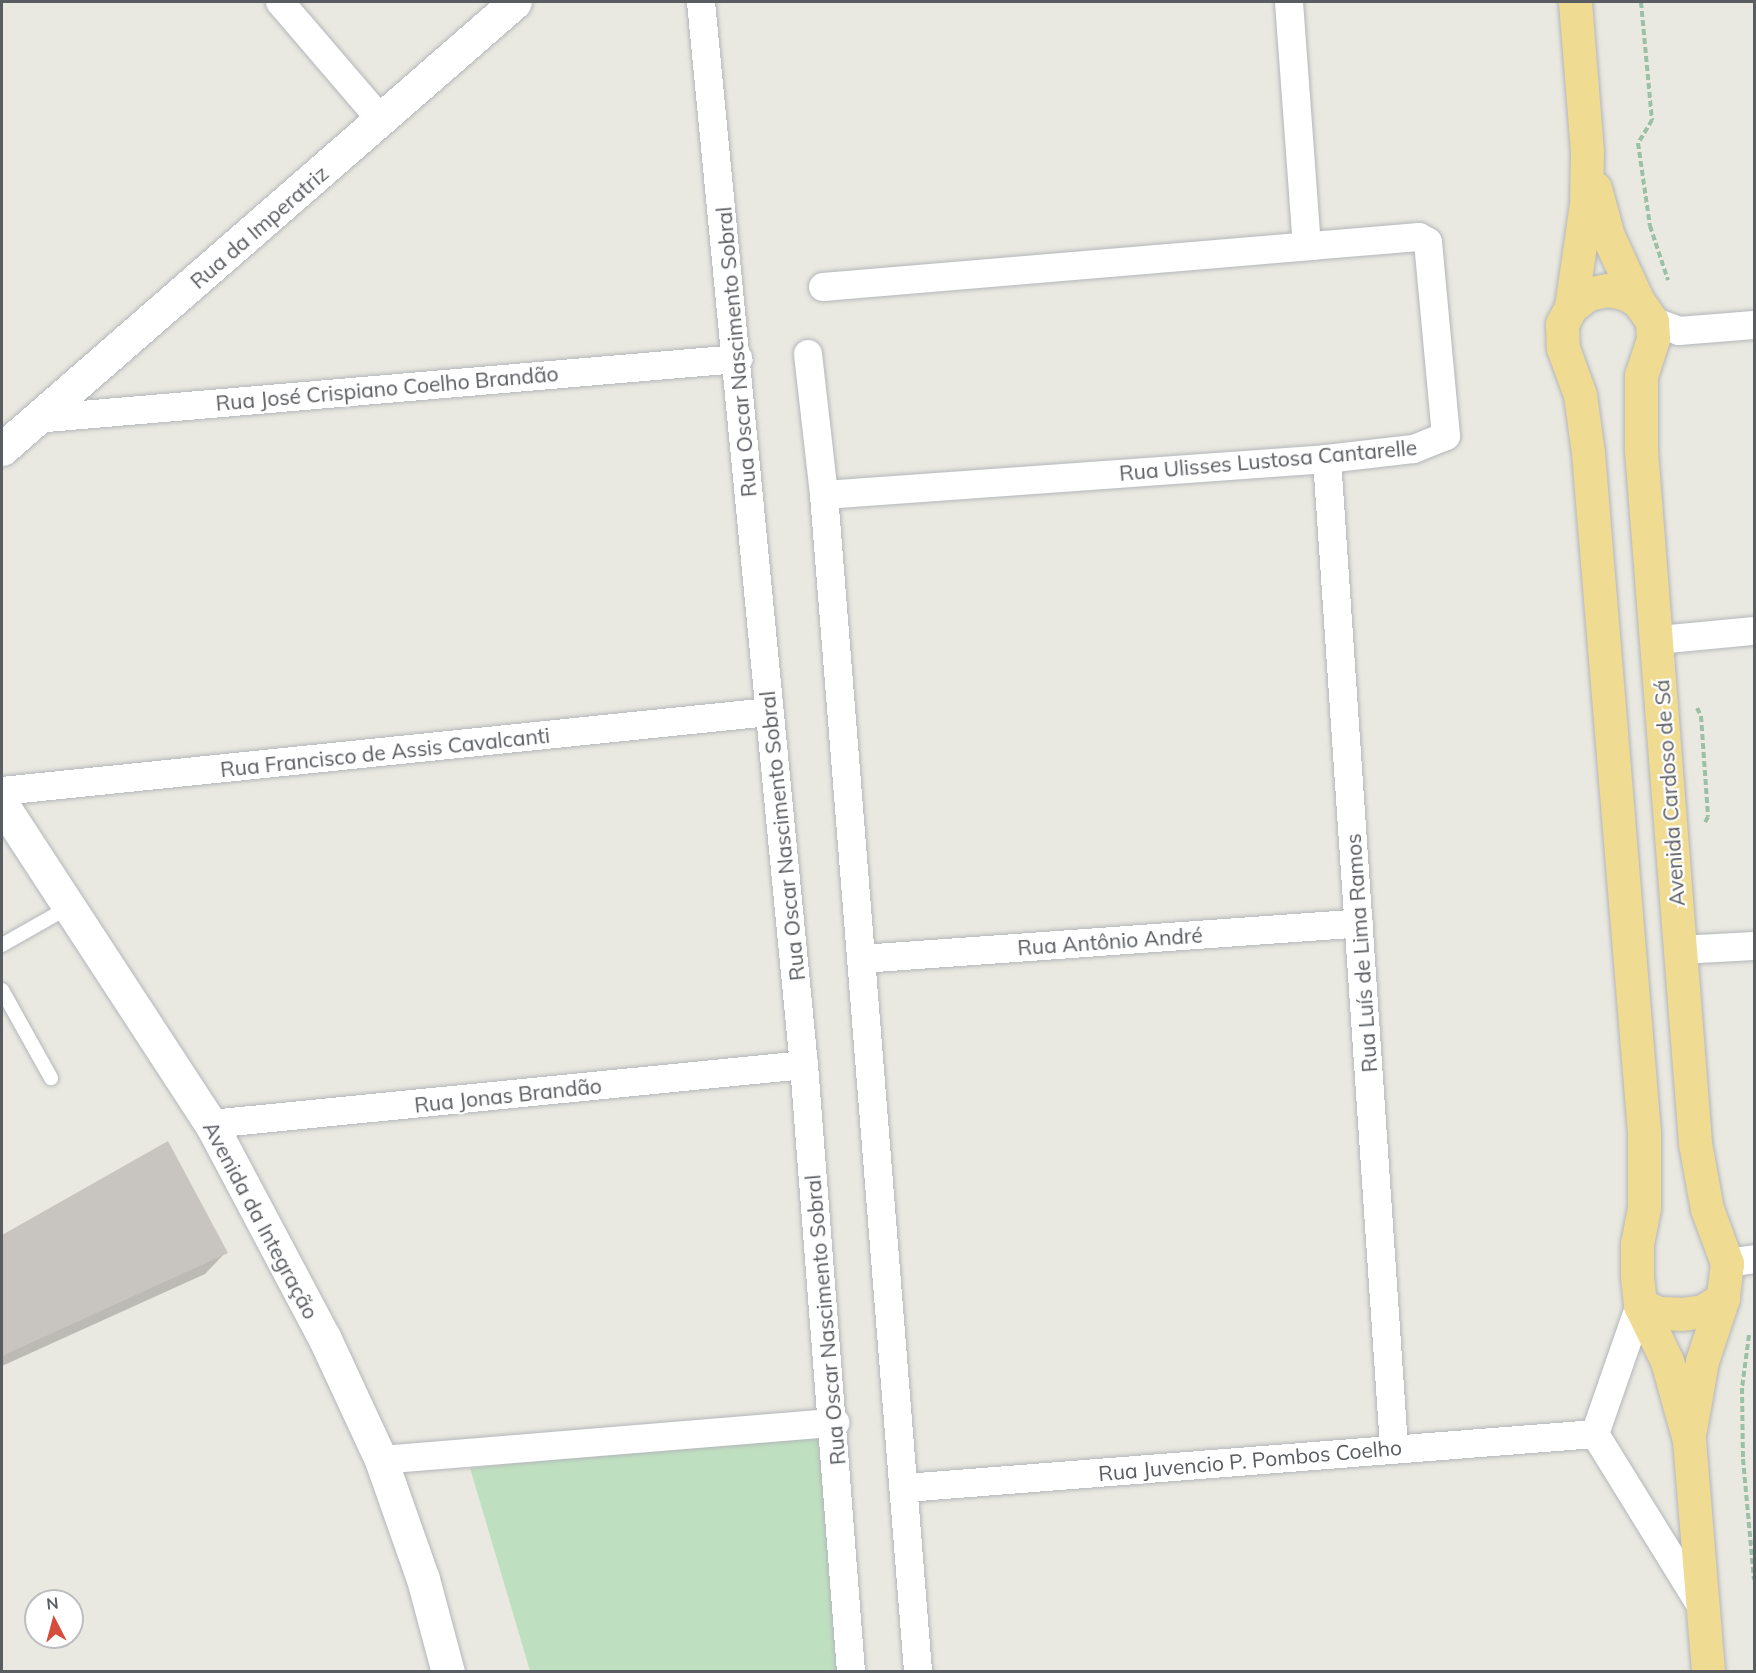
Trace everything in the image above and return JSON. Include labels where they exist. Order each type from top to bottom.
[{"type":"highway","name":"Avenida Cardoso de Sá","points":[[1575,2],[1587,151],[1584,238],[1571,307],[1562,324],[1563,348],[1580,395],[1588,453],[1644,1132],[1644,1208],[1637,1244],[1640,1305],[1667,1361],[1689,1440],[1708,1671]]},
{"type":"highway","name":"Avenida Cardoso de Sá","points":[[1587,151],[1608,236],[1645,311],[1653,339],[1641,375],[1641,450],[1700,1176],[1741,1261],[1723,1298],[1702,1361],[1689,1440]]},
{"type":"highway","points":[[1571,307],[1588,294],[1607,290],[1624,293],[1645,311]]},
{"type":"highway","points":[[1640,1305],[1659,1313],[1682,1314],[1703,1311],[1723,1298]]},
{"type":"main road","name":"Rua da Imperatriz","points":[[2,449],[35,418],[382,121],[515,2]]},
{"type":"main road","name":"Avenida da Integração","points":[[2,804],[211,1125],[324,1337],[381,1460],[423,1579],[448,1671]]},
{"type":"street","points":[[280,2],[382,121]]},
{"type":"street","name":"Rua Oscar Nascimento Sobral","points":[[701,2],[738,359],[769,712],[804,1065],[835,1422],[851,1671]]},
{"type":"street","points":[[1289,2],[1307,245]]},
{"type":"street","name":"Rua Ulisses Lustosa Cantarelle","points":[[823,287],[1409,236],[1428,242],[1446,435],[1413,448],[1327,459],[824,495]]},
{"type":"street","points":[[1645,311],[1679,331],[1755,325]]},
{"type":"street","points":[[807,354],[824,495],[906,1488],[918,1671]]},
{"type":"street","name":"Rua José Crispiano Coelho Brandão","points":[[35,418],[738,359]]},
{"type":"street","name":"Rua Luís de Lima Ramos","points":[[1327,459],[1394,1448]]},
{"type":"street","points":[[1658,640],[1755,631]]},
{"type":"street","name":"Rua Francisco de Assis Cavalcanti","points":[[2,791],[769,712]]},
{"type":"street","name":"Rua Antônio André","points":[[862,959],[1359,923]]},
{"type":"street","points":[[1680,950],[1755,946]]},
{"type":"street","name":"Rua Jonas Brandão","points":[[211,1125],[804,1065]]},
{"type":"street","points":[[1640,1305],[1595,1434],[1702,1607]]},
{"type":"street","points":[[381,1460],[835,1422]]},
{"type":"street","name":"Rua Juvencio P. Pombos Coelho","points":[[906,1488],[1595,1434]]},
{"type":"lane","points":[[2,945],[69,908]]},
{"type":"lane","points":[[2,990],[51,1078]]},
{"type":"green space","points":[[837,1432],[856,1671],[530,1671],[470,1468]]},
{"type":"building","points":[[168,1141],[228,1253],[2,1356],[2,1235]]}]
